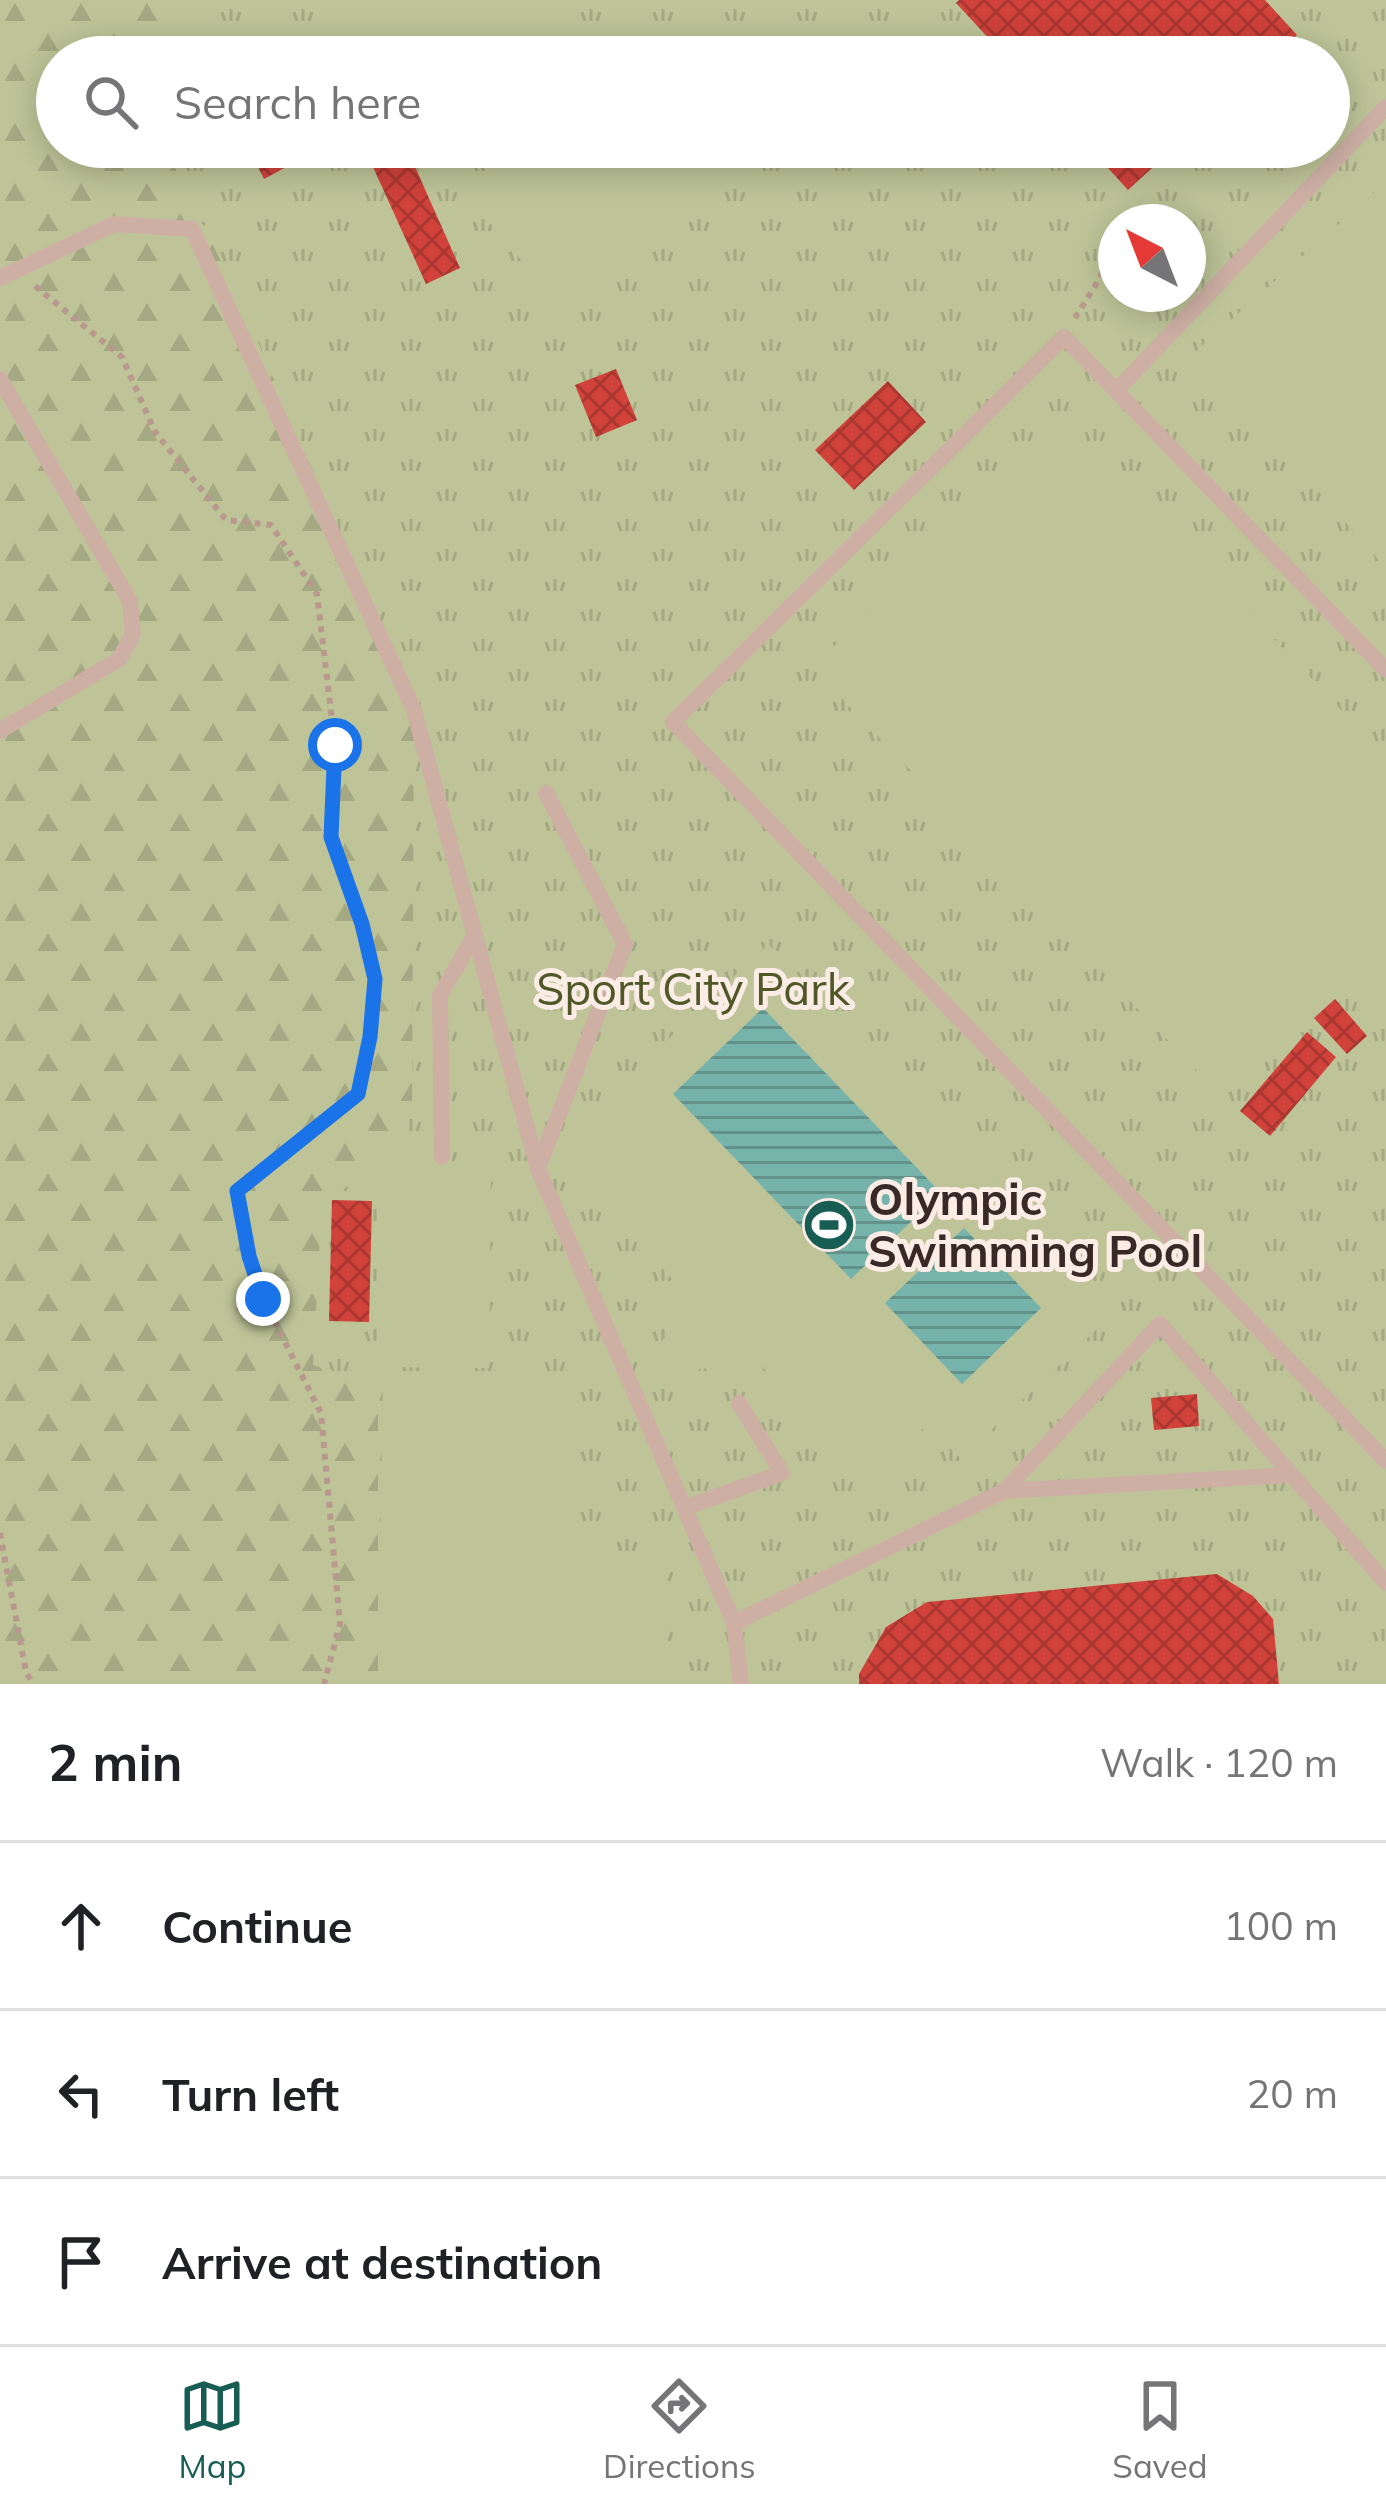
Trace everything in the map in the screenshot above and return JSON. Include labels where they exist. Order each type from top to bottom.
[{"type":"lane","points":[[1350,145],[1386,107]]},
{"type":"lane","points":[[1116,391],[1328,168]]},
{"type":"lane","points":[[6,274],[114,224],[192,229],[414,710],[538,1169],[734,1623],[741,1684]]},
{"type":"lane","points":[[1386,670],[1064,337],[673,722],[1386,1461]]},
{"type":"lane","points":[[0,379],[130,601],[133,635],[119,658],[0,731]]},
{"type":"lane","points":[[538,1169],[625,944],[546,794]]},
{"type":"lane","points":[[442,1157],[440,995],[475,935]]},
{"type":"lane","points":[[734,1623],[1004,1491],[1160,1324],[1386,1583]]},
{"type":"lane","points":[[684,1508],[782,1473],[739,1403]]},
{"type":"lane","points":[[1004,1491],[1290,1475]]},
{"type":"path","points":[[6,274],[122,357],[155,432],[226,520],[271,526],[317,594],[335,745],[331,837],[362,924],[375,979],[370,1037],[358,1094],[237,1191],[263,1299],[321,1413],[340,1624],[325,1684]]},
{"type":"path","points":[[1064,337],[1098,281]]},
{"type":"path","points":[[0,1533],[26,1672],[33,1684]]},
{"type":"green space","name":"Sport City Park","points":[[0,0],[1386,0],[1386,1684],[0,1684]]},
{"type":"green space","points":[[0,0],[191,0],[178,36],[36,36],[36,168],[175,168],[244,309],[414,710],[412,1108],[401,1156],[322,1201],[313,1365],[378,1385],[378,1684],[0,1684]]},
{"type":"green space","points":[[351,0],[545,0],[573,36],[379,36]]},
{"type":"green space","points":[[484,168],[711,168],[555,300],[473,203],[496,183]]},
{"type":"green space","points":[[1386,182],[1386,568],[1195,352]]},
{"type":"green space","points":[[1069,423],[1386,757],[1386,1015],[1344,972],[1217,1092],[812,667]]},
{"type":"green space","name":"Olympic Swimming Pool","points":[[768,944],[1118,1309],[961,1459],[927,1425],[870,1480],[749,1353],[718,1381],[703,1366],[682,1386],[650,1352],[673,1330],[652,1309],[677,1284],[564,1166],[616,1115],[603,1101]]},
{"type":"green space","points":[[379,1162],[491,1163],[489,1368],[377,1367]]},
{"type":"green space","points":[[383,1371],[573,1373],[570,1564],[474,1564],[666,1567],[664,1684],[378,1684]]},
{"type":"water","points":[[763,1008],[941,1193],[851,1279],[673,1094]]},
{"type":"water","points":[[964,1228],[1041,1308],[962,1384],[885,1303]]},
{"type":"building","points":[[1265,0],[1297,35],[987,36],[956,3]]},
{"type":"building","points":[[258,168],[284,168],[264,179]]},
{"type":"building","points":[[373,168],[416,168],[460,268],[426,284]]},
{"type":"building","points":[[1108,168],[1152,168],[1128,190]]},
{"type":"building","points":[[616,369],[637,420],[596,437],[575,385]]},
{"type":"building","points":[[888,381],[926,422],[854,490],[815,450]]},
{"type":"building","points":[[1335,999],[1367,1036],[1347,1054],[1314,1018]]},
{"type":"building","points":[[1307,1032],[1336,1057],[1270,1136],[1240,1111]]},
{"type":"building","points":[[332,1200],[372,1201],[369,1322],[329,1321]]},
{"type":"building","points":[[1197,1394],[1199,1426],[1154,1430],[1151,1398]]},
{"type":"building","points":[[1217,1574],[1253,1596],[1273,1619],[1279,1684],[859,1684],[859,1674],[886,1627],[927,1602]]},
{"type":"place","name":"Olympic Swimming Pool","points":[[829,1225]]},
{"type":"route","points":[[263,1299],[237,1191],[358,1094],[370,1037],[375,979],[362,924],[331,837],[335,745]]}]
